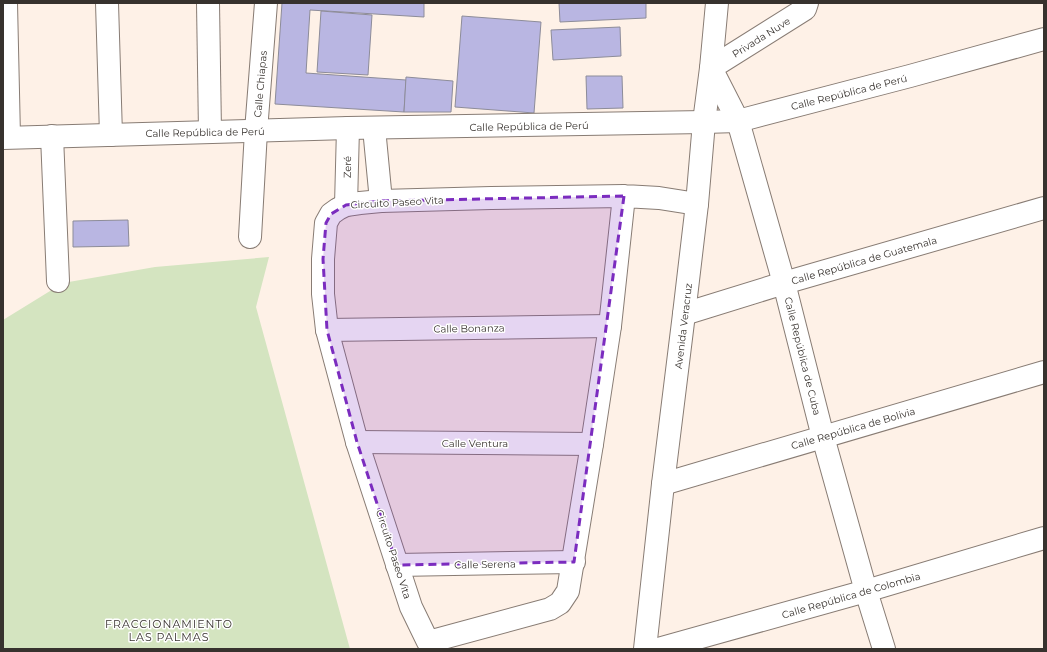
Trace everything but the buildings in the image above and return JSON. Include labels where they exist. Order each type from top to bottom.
[{"type":"street","points":[[6,3],[6,138]]},
{"type":"street","points":[[107,3],[111,135]]},
{"type":"street","points":[[208,3],[210,132]]},
{"type":"street","name":"Calle Chiapas","points":[[250,237],[256,131],[266,3]]},
{"type":"street","name":"Avenida Veracruz","points":[[645,649],[663,484],[697,204],[717,3]]},
{"type":"street","name":"Privada Nuve","points":[[711,68],[805,9],[807,3]]},
{"type":"street","name":"Calle República de Perú","points":[[6,138],[348,128],[738,121],[910,76],[1044,38]]},
{"type":"street","name":"Calle República de Cuba","points":[[711,68],[738,121],[784,283],[823,437],[866,591],[884,649]]},
{"type":"street","name":"Zeré","points":[[346,205],[348,128]]},
{"type":"street","points":[[374,128],[381,201]]},
{"type":"street","points":[[52,136],[58,281]]},
{"type":"street","name":"Circuito Paseo Vita","points":[[624,196],[610,326],[574,562],[568,591],[560,603],[550,609],[428,642],[411,607],[357,442],[327,330],[323,294],[323,259],[326,223],[331,214],[346,205],[381,201],[624,196],[659,198],[697,204]]},
{"type":"street","name":"Calle República de Guatemala","points":[[684,314],[784,283],[1044,208]]},
{"type":"street","name":"Calle Bonanza","points":[[327,330],[610,326]]},
{"type":"street","name":"Calle República de Bolivia","points":[[663,484],[1044,372]]},
{"type":"street","name":"Calle Ventura","points":[[357,442],[592,444]]},
{"type":"street","name":"Calle República de Colombia","points":[[658,649],[866,591],[1044,538]]},
{"type":"street","name":"Calle Serena","points":[[397,565],[574,562]]},
{"type":"highlighted area","points":[[624,196],[574,562],[397,565],[357,442],[327,330],[323,259],[326,223],[331,214],[346,205],[381,201]]},
{"type":"green space","points":[[269,257],[256,307],[350,649],[3,649],[3,320],[63,283],[155,267]]},
{"type":"district","name":"FRACCIONAMIENTO LAS PALMAS","points":[[169,630]]}]
